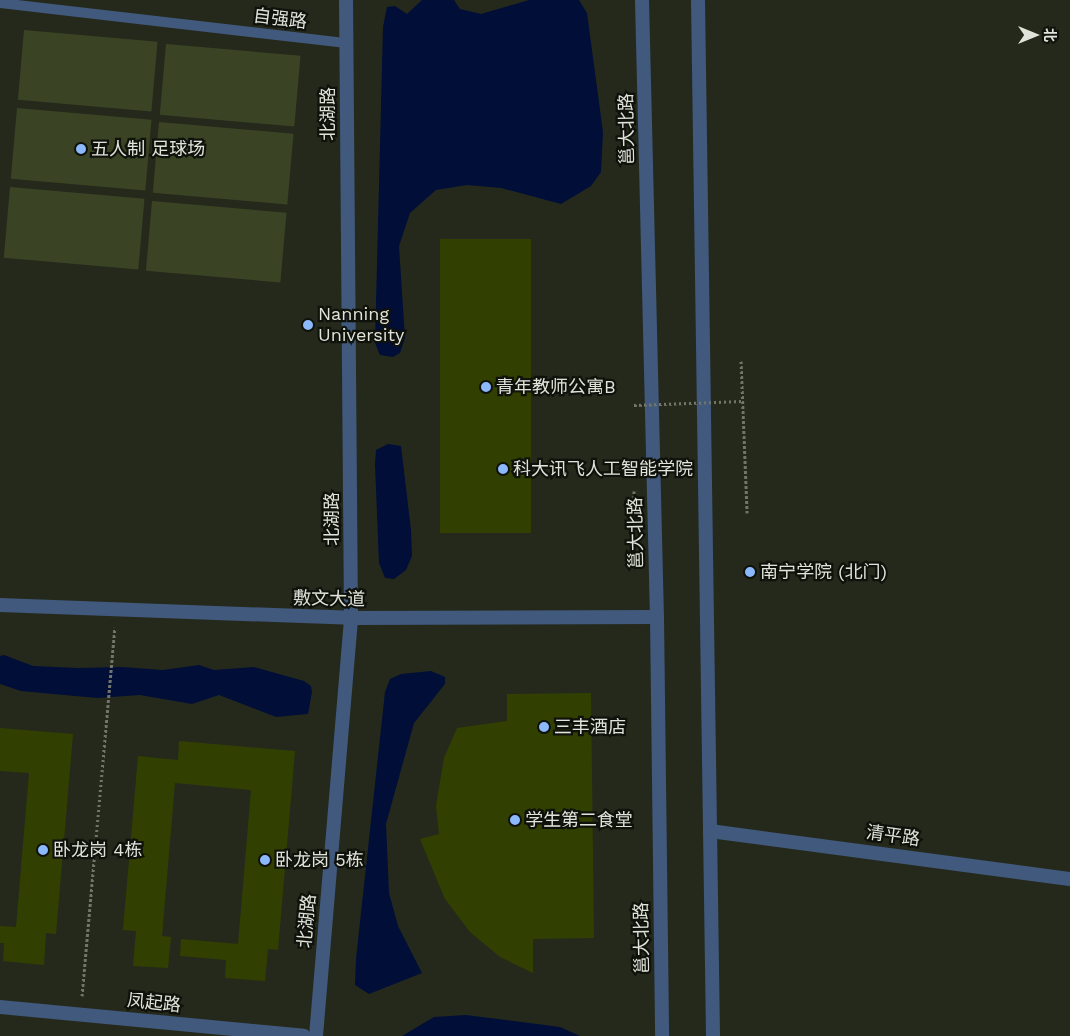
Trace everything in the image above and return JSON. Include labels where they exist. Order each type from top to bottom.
[{"type":"street","name":"北湖路","points":[[316,1036],[351,618],[346,0]]},
{"type":"street","name":"邕大北路","points":[[642,0],[657,618],[662,1036]]},
{"type":"street","points":[[698,0],[714,1036]]},
{"type":"street","name":"敷文大道","points":[[0,605],[351,618],[657,618]]},
{"type":"street","name":"清平路","points":[[710,831],[1070,879]]},
{"type":"street","name":"凤起路","points":[[0,1007],[304,1036]]},
{"type":"lane","name":"自强路","points":[[0,3],[347,44]]},
{"type":"path","points":[[741,361],[747,513]]},
{"type":"path","points":[[634,405],[742,401]]},
{"type":"path","points":[[80,1014],[113,647]]},
{"type":"green space","points":[[24,30],[157,42],[151,111],[18,100]]},
{"type":"green space","points":[[166,44],[300,56],[294,126],[160,115]]},
{"type":"green space","name":"五人制 足球场","points":[[17,108],[151,120],[145,190],[11,179]]},
{"type":"green space","points":[[159,122],[293,134],[287,204],[153,193]]},
{"type":"green space","points":[[10,187],[144,199],[138,269],[4,258]]},
{"type":"green space","points":[[152,201],[286,213],[280,282],[146,271]]},
{"type":"water","points":[[422,0],[454,0],[460,9],[481,14],[529,0],[579,0],[587,13],[603,132],[601,172],[591,186],[561,204],[501,188],[467,185],[436,190],[410,213],[399,246],[405,338],[400,353],[393,357],[380,355],[375,343],[383,27],[387,7],[395,6],[407,14]]},
{"type":"water","points":[[388,444],[401,446],[411,530],[412,556],[406,570],[394,579],[385,578],[379,563],[376,450]]},
{"type":"water","points":[[4,655],[33,666],[122,667],[163,670],[199,665],[214,670],[254,667],[304,681],[311,686],[312,692],[308,714],[276,717],[219,695],[192,704],[140,695],[97,698],[21,691],[0,684],[0,656]]},
{"type":"water","points":[[431,671],[445,677],[445,684],[414,723],[386,824],[389,893],[398,926],[422,973],[369,994],[355,985],[356,959],[385,692],[390,679],[401,674]]},
{"type":"water","points":[[466,1015],[560,1027],[580,1036],[402,1036],[434,1017]]},
{"type":"building","name":"青年教师公寓B","points":[[440,239],[531,239],[531,533],[440,533]]},
{"type":"building","name":"学生第二食堂","points":[[591,693],[594,938],[533,939],[533,973],[500,957],[470,932],[445,899],[420,839],[439,834],[436,806],[444,758],[457,728],[507,721],[507,694]]},
{"type":"building","name":"卧龙岗 4栋","points":[[0,728],[73,734],[56,934],[46,933],[44,965],[3,961],[4,943],[0,943],[0,926],[16,927],[29,773],[0,771]]},
{"type":"building","name":"卧龙岗 5栋","points":[[179,741],[295,751],[278,950],[268,949],[265,981],[225,978],[226,960],[180,956],[181,939],[238,944],[251,790],[175,783],[162,936],[171,937],[168,968],[133,966],[136,931],[123,930],[138,756],[178,760]]},
{"type":"place","name":"五人制 足球场","points":[[81,149]]},
{"type":"place","name":"Nanning University","points":[[308,325]]},
{"type":"place","name":"青年教师公寓B","points":[[486,387]]},
{"type":"place","name":"科大讯飞人工智能学院","points":[[503,469]]},
{"type":"place","name":"南宁学院 (北门)","points":[[750,572]]},
{"type":"place","name":"三丰酒店","points":[[544,727]]},
{"type":"place","name":"学生第二食堂","points":[[515,820]]},
{"type":"place","name":"卧龙岗 4栋","points":[[43,850]]},
{"type":"place","name":"卧龙岗 5栋","points":[[265,860]]}]
